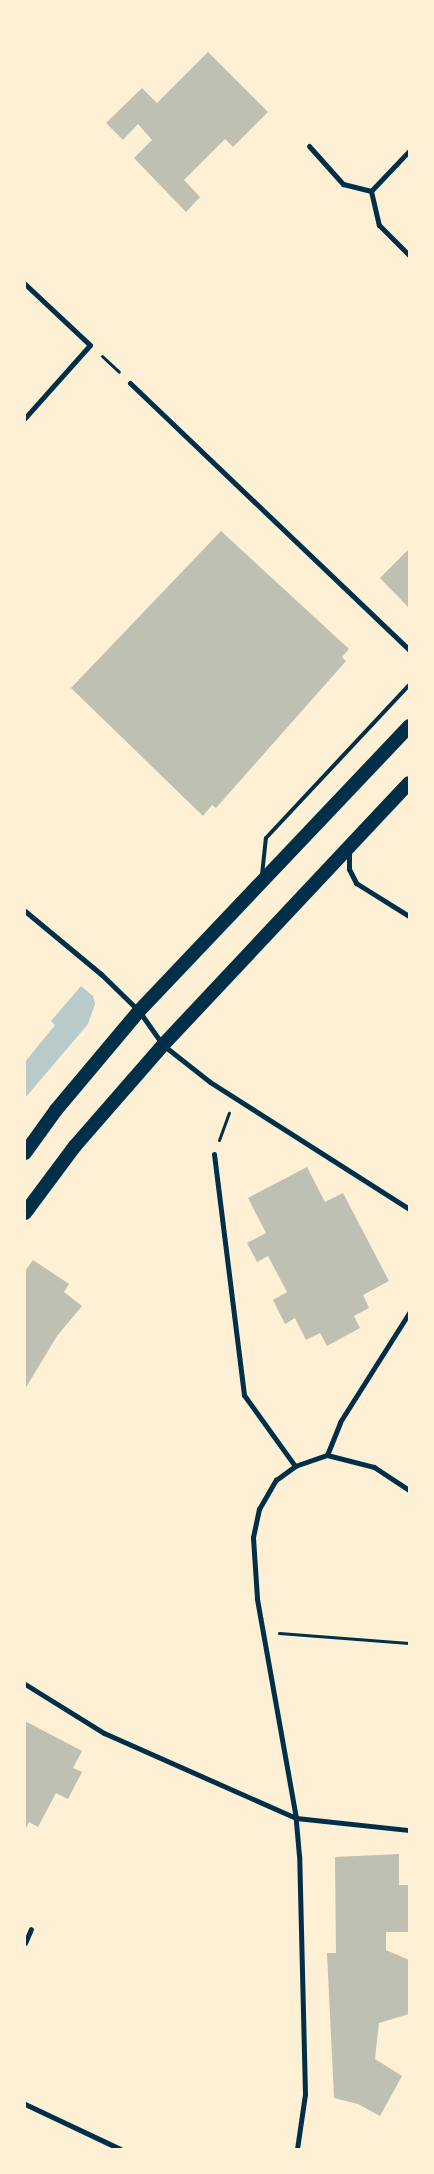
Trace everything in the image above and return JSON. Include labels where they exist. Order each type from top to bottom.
[{"type":"highway","points":[[25,1153],[56,1110],[139,1011],[409,726]]},
{"type":"highway","points":[[25,1213],[75,1146],[163,1045],[409,783]]},
{"type":"street","points":[[309,146],[343,184],[371,191]]},
{"type":"street","points":[[371,191],[409,151]]},
{"type":"street","points":[[371,191],[379,225],[409,255]]},
{"type":"street","points":[[25,284],[90,345],[25,418]]},
{"type":"street","points":[[130,383],[409,650]]},
{"type":"street","points":[[348,849],[349,869],[356,883],[409,916]]},
{"type":"street","points":[[25,911],[101,974],[139,1011],[163,1045],[234,1098],[409,1209]]},
{"type":"street","points":[[214,1154],[244,1395],[295,1466]]},
{"type":"street","points":[[327,1454],[340,1422],[409,1313]]},
{"type":"street","points":[[297,2149],[305,2094],[305,2058],[296,1818],[253,1569],[253,1537],[259,1509],[276,1480],[295,1466],[327,1454],[374,1467],[409,1490]]},
{"type":"street","points":[[25,1684],[104,1733],[296,1818],[409,1830]]},
{"type":"street","points":[[25,1943],[31,1929]]},
{"type":"street","points":[[25,2104],[120,2149]]},
{"type":"lane","points":[[262,880],[266,838],[409,685]]},
{"type":"lane","points":[[25,1926],[31,1929]]},
{"type":"path","points":[[90,345],[130,383]]},
{"type":"path","points":[[214,1154],[234,1098]]},
{"type":"path","points":[[264,1632],[409,1643]]},
{"type":"shaded area","points":[[81,986],[93,996],[95,1004],[88,1024],[26,1097],[25,1062],[55,1025],[51,1021]]},
{"type":"building","points":[[208,52],[268,112],[233,147],[225,139],[184,180],[200,197],[186,212],[134,158],[152,140],[138,124],[123,140],[106,123],[142,88],[157,103]]},
{"type":"building","points":[[221,531],[349,649],[342,657],[346,661],[216,808],[212,805],[203,816],[71,688]]},
{"type":"building","points":[[409,549],[409,608],[380,578]]},
{"type":"building","points":[[307,1167],[325,1202],[343,1193],[389,1281],[363,1295],[369,1308],[354,1316],[360,1328],[327,1346],[320,1333],[306,1340],[295,1318],[285,1324],[273,1300],[287,1292],[268,1256],[257,1262],[247,1243],[266,1233],[248,1198]]},
{"type":"building","points":[[33,1260],[69,1284],[64,1292],[82,1306],[57,1336],[25,1389],[25,1271]]},
{"type":"building","points":[[25,1721],[82,1751],[73,1768],[82,1772],[68,1799],[56,1793],[38,1827],[29,1822],[25,1830]]},
{"type":"building","points":[[399,1854],[399,1885],[409,1885],[409,1932],[386,1932],[386,1950],[409,1960],[409,2014],[379,2023],[375,2059],[402,2076],[380,2116],[358,2104],[334,2098],[327,1953],[336,1953],[335,1857]]}]
